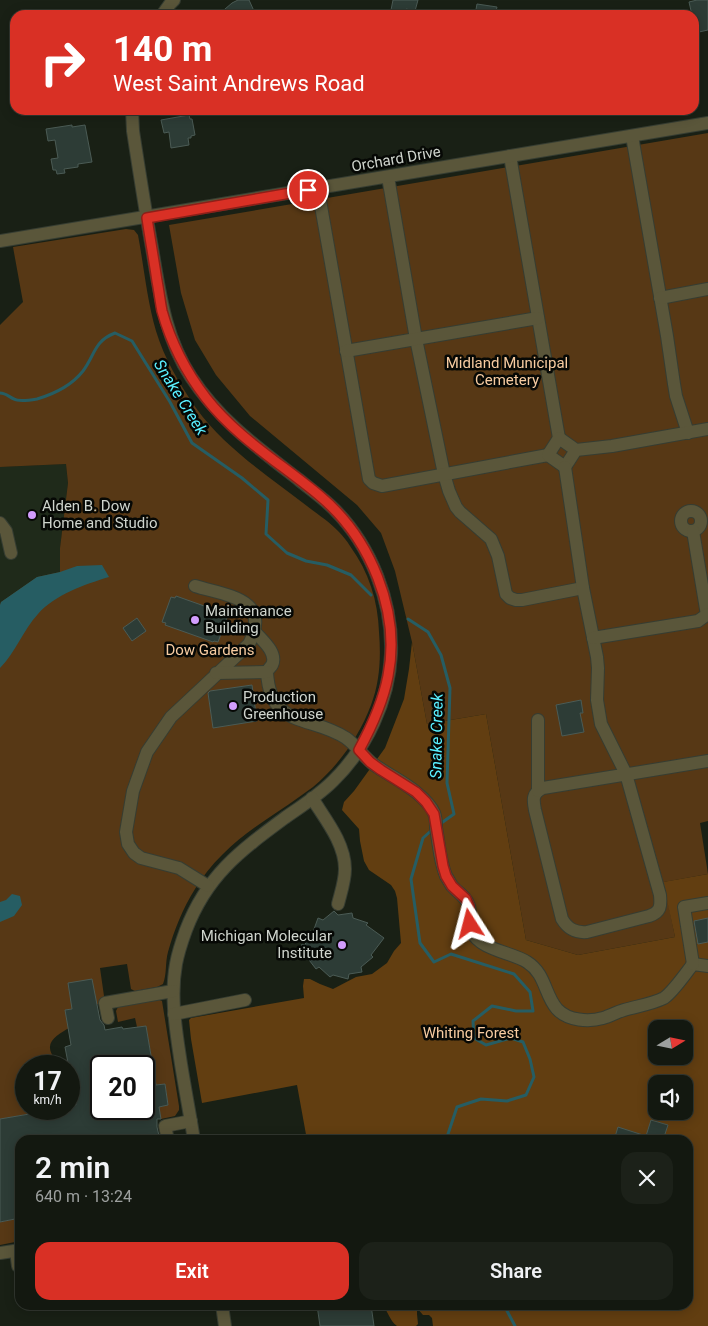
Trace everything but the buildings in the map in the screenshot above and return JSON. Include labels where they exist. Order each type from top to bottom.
[{"type":"street","points":[[166,10],[174,0]]},
{"type":"street","points":[[132,115],[133,132],[162,309],[177,352],[190,376],[206,399],[237,431],[321,497],[347,524],[362,545],[375,572],[387,609],[390,631],[391,655],[384,695],[373,723],[359,750],[333,781],[236,855],[221,870],[208,886],[198,903],[182,942],[176,963],[173,991],[174,1014],[193,1135]]},
{"type":"street","name":"Orchard Drive","points":[[0,241],[708,123]]},
{"type":"street","points":[[632,136],[676,396],[688,433]]},
{"type":"street","points":[[510,156],[559,438],[548,455]]},
{"type":"street","points":[[388,177],[416,339],[444,474],[456,507],[491,539],[498,556],[504,588],[510,598],[522,600],[583,588]]},
{"type":"street","points":[[318,189],[369,479],[373,483],[382,486],[548,455],[565,467]]},
{"type":"street","points":[[660,298],[708,289]]},
{"type":"street","points":[[346,351],[538,318]]},
{"type":"street","points":[[559,438],[576,450],[612,446],[708,429]]},
{"type":"street","points":[[576,450],[565,467],[583,588],[598,657],[597,700],[601,724],[626,774],[661,903],[656,914],[587,932],[570,929],[565,925],[534,810],[534,795],[543,788],[626,774],[708,761]]},
{"type":"street","points":[[0,523],[6,530],[11,553]]},
{"type":"street","points":[[593,638],[698,621],[708,615],[693,531]]},
{"type":"street","points":[[195,586],[238,599],[250,607],[256,619],[254,632],[249,644],[171,717],[147,752],[133,791],[126,832],[128,844],[134,853],[141,858],[179,868],[208,886]]},
{"type":"street","points":[[254,632],[274,657],[273,664],[267,672],[267,680],[274,701],[285,714],[333,730],[347,739],[370,762],[416,792],[434,814],[446,876],[452,886],[466,899],[469,906],[472,931],[482,942],[528,962],[542,976],[549,996],[557,1009],[574,1019],[590,1020],[603,1018],[623,1010],[648,1004],[666,997],[694,964]]},
{"type":"street","points":[[216,673],[267,672]]},
{"type":"street","points":[[538,720],[538,791]]},
{"type":"street","points":[[312,798],[332,829],[342,851],[345,880],[338,904]]},
{"type":"street","points":[[694,964],[684,907],[708,902]]},
{"type":"street","points":[[694,964],[708,966]]},
{"type":"street","points":[[108,1018],[105,1003],[173,991]]},
{"type":"street","points":[[174,1014],[246,1000]]},
{"type":"street","points":[[167,1135],[165,1126],[191,1121]]},
{"type":"street","points":[[0,1253],[15,1250]]},
{"type":"street","points":[[223,1310],[225,1326]]},
{"type":"shaded area","name":"Alden B. Dow Home and Studio","points":[[66,464],[68,483],[60,548],[60,572],[37,577],[1,602],[0,605],[0,467]]},
{"type":"green space","name":"Midland Municipal Cemetery","points":[[708,133],[708,821],[700,823],[708,874],[664,882],[675,937],[578,955],[526,940],[486,714],[427,724],[412,642],[395,571],[381,533],[357,505],[250,416],[216,375],[195,340],[181,293],[169,225]]},
{"type":"green space","name":"Dow Gardens","points":[[126,229],[134,230],[138,235],[150,307],[159,341],[184,390],[207,422],[234,449],[323,518],[348,542],[357,556],[371,587],[377,609],[380,651],[378,678],[371,705],[361,728],[347,750],[340,760],[313,787],[254,828],[235,843],[209,869],[195,889],[176,927],[168,952],[163,984],[135,991],[131,989],[127,964],[100,968],[105,1003],[65,1010],[69,1028],[56,1036],[50,1045],[52,1055],[15,1055],[15,1116],[0,1119],[0,605],[1,602],[37,577],[60,572],[60,548],[68,483],[66,464],[0,467],[0,325],[23,302],[13,247]]},
{"type":"green space","name":"Whiting Forest","points":[[412,642],[427,724],[486,714],[526,940],[578,955],[675,937],[663,882],[708,874],[708,1326],[433,1326],[432,1318],[429,1315],[423,1315],[419,1310],[693,1310],[693,1135],[306,1135],[297,1085],[202,1103],[191,1039],[189,1020],[191,1018],[304,998],[304,979],[310,979],[333,989],[356,977],[372,974],[387,963],[401,943],[395,891],[391,885],[369,870],[364,861],[359,829],[342,810],[344,802],[385,748],[404,699]]},
{"type":"green space","points":[[157,999],[162,1001],[179,1106],[175,1116],[161,1119],[159,1107],[168,1105],[165,1084],[156,1085],[155,1055],[151,1055],[146,1026],[137,1027],[135,1018],[118,1022],[116,1011],[118,1007]]},
{"type":"green space","points":[[15,1219],[15,1242],[0,1245],[0,1222]]},
{"type":"green space","name":"Whiting Forest","points":[[386,1310],[417,1310],[418,1324],[416,1326],[397,1326]]},
{"type":"water","points":[[102,565],[109,577],[71,591],[45,607],[33,620],[11,655],[0,668],[1,602],[37,577],[77,566]]},
{"type":"water","points":[[12,894],[20,896],[22,905],[14,916],[0,922],[0,902],[6,900]]},
{"type":"waterway","name":"Snake Creek","points":[[0,393],[22,401],[37,399],[50,394],[68,385],[79,376],[99,344],[108,336],[115,333],[132,341],[170,402],[192,443],[242,478],[268,500],[266,534],[287,553],[306,561],[327,565],[351,575],[371,595]]},
{"type":"waterway","name":"Snake Creek","points":[[408,619],[428,632],[441,655],[450,688],[447,783],[454,814],[440,824]]},
{"type":"waterway","name":"Snake Creek","points":[[433,829],[423,838],[411,879],[420,943],[434,962],[451,954],[514,974],[530,992],[533,1011],[516,1011],[492,1006],[473,1021],[474,1038],[486,1045],[511,1038],[523,1042],[530,1059],[534,1077],[526,1095],[507,1101],[481,1099],[457,1107],[448,1135]]},
{"type":"waterway","name":"Snake Creek","points":[[507,1310],[515,1326]]},
{"type":"place","name":"Alden B. Dow Home and Studio","points":[[32,515]]},
{"type":"place","name":"Maintenance Building","points":[[195,620]]},
{"type":"place","name":"Production Greenhouse","points":[[233,706]]},
{"type":"place","name":"Michigan Molecular Institute","points":[[342,945]]},
{"type":"route","points":[[308,190],[147,218],[162,309],[177,352],[190,376],[206,399],[237,431],[335,510],[362,545],[375,572],[387,609],[391,655],[384,695],[369,732],[359,750],[370,762],[416,792],[434,814],[446,876],[452,886],[466,899],[469,906],[470,924]]}]
